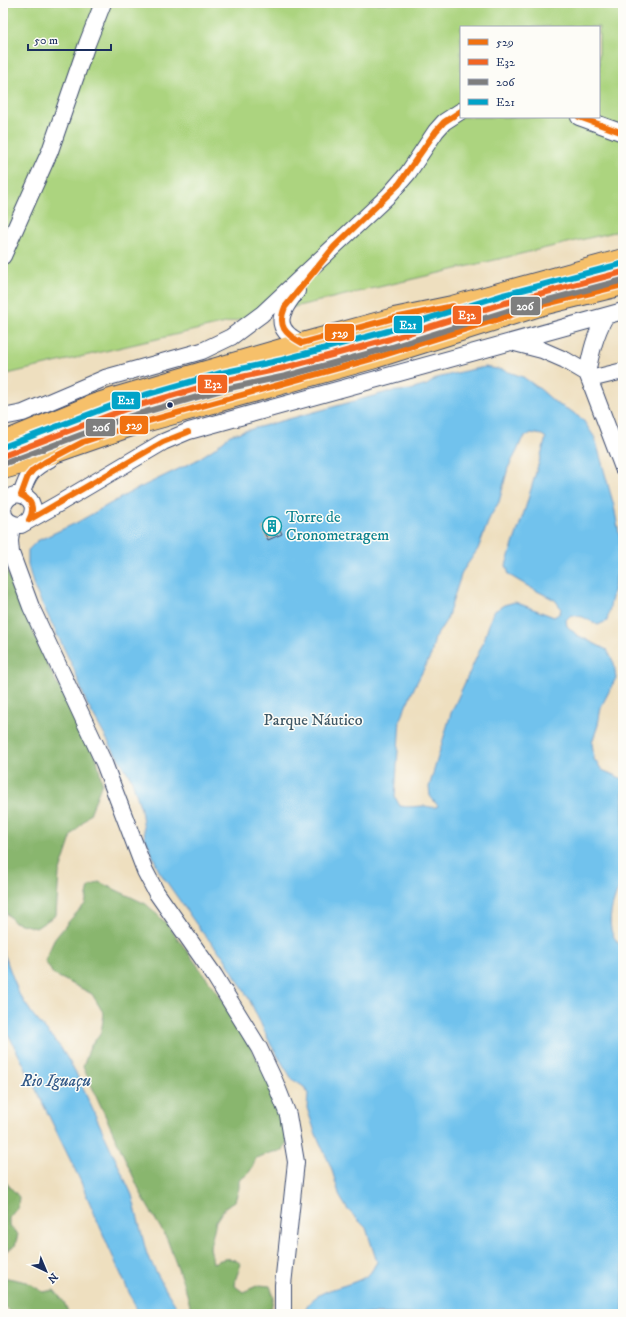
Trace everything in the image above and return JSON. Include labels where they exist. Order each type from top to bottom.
[{"type":"main road","points":[[3,442],[95,404],[117,397],[302,343],[394,318],[452,306],[623,259]]},
{"type":"main road","points":[[3,469],[28,462],[134,425],[375,358],[546,304],[623,285]]},
{"type":"street","points":[[3,256],[50,151],[103,3]]},
{"type":"street","points":[[3,417],[22,413],[105,378],[189,355],[214,346],[231,337],[247,326],[334,247],[399,184],[436,131],[444,122],[460,112]]},
{"type":"street","points":[[582,118],[623,133]]},
{"type":"street","points":[[302,343],[286,332],[281,320],[282,313],[290,300],[334,247]]},
{"type":"street","points":[[3,456],[103,416],[126,409],[223,381],[284,368],[390,339],[505,303],[623,272]]},
{"type":"street","points":[[29,520],[32,516],[33,507],[29,499],[21,495],[11,496],[7,499],[3,506],[5,517],[12,524],[21,525],[175,436],[623,311]]},
{"type":"street","points":[[605,317],[598,329],[594,341],[589,376],[622,464]]},
{"type":"street","points":[[512,343],[526,345],[542,350],[565,360],[589,376],[623,371]]},
{"type":"street","points":[[21,495],[28,476],[33,470],[83,442]]},
{"type":"street","points":[[12,524],[10,541],[11,553],[28,600],[104,763],[146,871],[156,892],[229,998],[259,1048],[288,1115],[296,1162],[283,1286],[283,1314]]},
{"type":"green space","points":[[3,3],[623,3],[623,230],[3,375]]},
{"type":"green space","points":[[3,557],[8,574],[48,666],[97,759],[102,783],[90,814],[72,835],[59,874],[56,915],[36,928],[14,922],[3,909]]},
{"type":"green space","points":[[99,882],[146,904],[167,924],[233,1014],[268,1079],[280,1109],[287,1141],[283,1151],[273,1152],[256,1158],[250,1171],[246,1176],[239,1180],[239,1188],[235,1201],[224,1209],[216,1221],[210,1247],[213,1263],[231,1259],[241,1264],[235,1286],[243,1292],[259,1285],[270,1286],[274,1297],[271,1308],[261,1314],[192,1314],[187,1294],[167,1239],[144,1200],[83,1067],[90,1047],[101,1032],[104,1014],[92,994],[53,974],[45,961],[54,940],[85,904],[89,887]]},
{"type":"green space","points":[[3,1179],[19,1197],[18,1207],[9,1218],[9,1226],[18,1234],[15,1246],[3,1253]]},
{"type":"green space","points":[[3,1277],[27,1282],[43,1292],[54,1290],[64,1302],[69,1314],[13,1314],[3,1304]]},
{"type":"water","name":"Parque Náutico","points":[[485,367],[503,370],[523,377],[557,404],[571,411],[583,420],[595,438],[614,506],[620,539],[618,569],[607,621],[598,625],[583,617],[571,615],[566,620],[567,626],[577,635],[607,650],[614,663],[616,678],[601,707],[598,725],[592,743],[594,759],[602,770],[623,779],[623,879],[614,901],[610,918],[610,926],[617,942],[623,947],[623,1314],[304,1314],[308,1305],[314,1298],[322,1293],[360,1280],[371,1272],[377,1262],[366,1228],[348,1210],[340,1197],[331,1167],[315,1132],[307,1108],[308,1094],[304,1087],[292,1079],[271,1045],[249,999],[224,957],[201,931],[159,871],[145,837],[141,809],[131,778],[87,704],[73,667],[34,587],[28,565],[28,550],[37,541],[76,523],[131,492],[195,461],[215,448],[230,435],[388,392],[410,390],[427,385],[437,378]],"holes":[[[531,433],[542,435],[546,438],[526,506],[506,565],[509,575],[555,600],[561,608],[560,613],[554,617],[515,602],[504,605],[493,612],[483,643],[451,713],[429,787],[430,796],[438,806],[400,806],[395,797],[400,719],[431,655],[435,638],[447,619],[462,572],[478,549],[490,517],[499,502],[508,468],[522,439]]]},
{"type":"water","name":"Rio Iguaçu","points":[[3,951],[19,994],[33,1015],[61,1048],[75,1071],[132,1195],[147,1255],[181,1314],[139,1314],[137,1310],[80,1180],[3,1024]]},
{"type":"building","name":"Torre de Cronometragem","points":[[276,521],[282,534],[268,540],[262,528]]},
{"type":"transit line","name":"529","points":[[453,306],[394,318],[302,343],[287,333],[282,324],[285,307],[334,247],[399,184],[444,122],[460,112]]},
{"type":"transit line","name":"529","points":[[582,118],[623,133]]},
{"type":"transit line","name":"E21","points":[[3,447],[124,401],[221,373],[282,360],[388,331],[503,295],[621,264]]},
{"type":"transit line","name":"E32","points":[[3,456],[126,409],[223,381],[284,368],[390,339],[505,303],[623,272]]},
{"type":"transit line","name":"206","points":[[6,463],[128,417],[225,389],[286,376],[392,347],[507,311],[623,280]]},
{"type":"transit line","name":"529","points":[[29,520],[32,512],[31,505],[28,499],[21,495],[28,476],[33,470],[45,462],[83,442],[134,425],[375,358],[546,304],[623,285]]},
{"type":"transit line","name":"529","points":[[29,520],[163,442],[188,432]]},
{"type":"place","name":"Torre de Cronometragem","points":[[272,526]]}]
